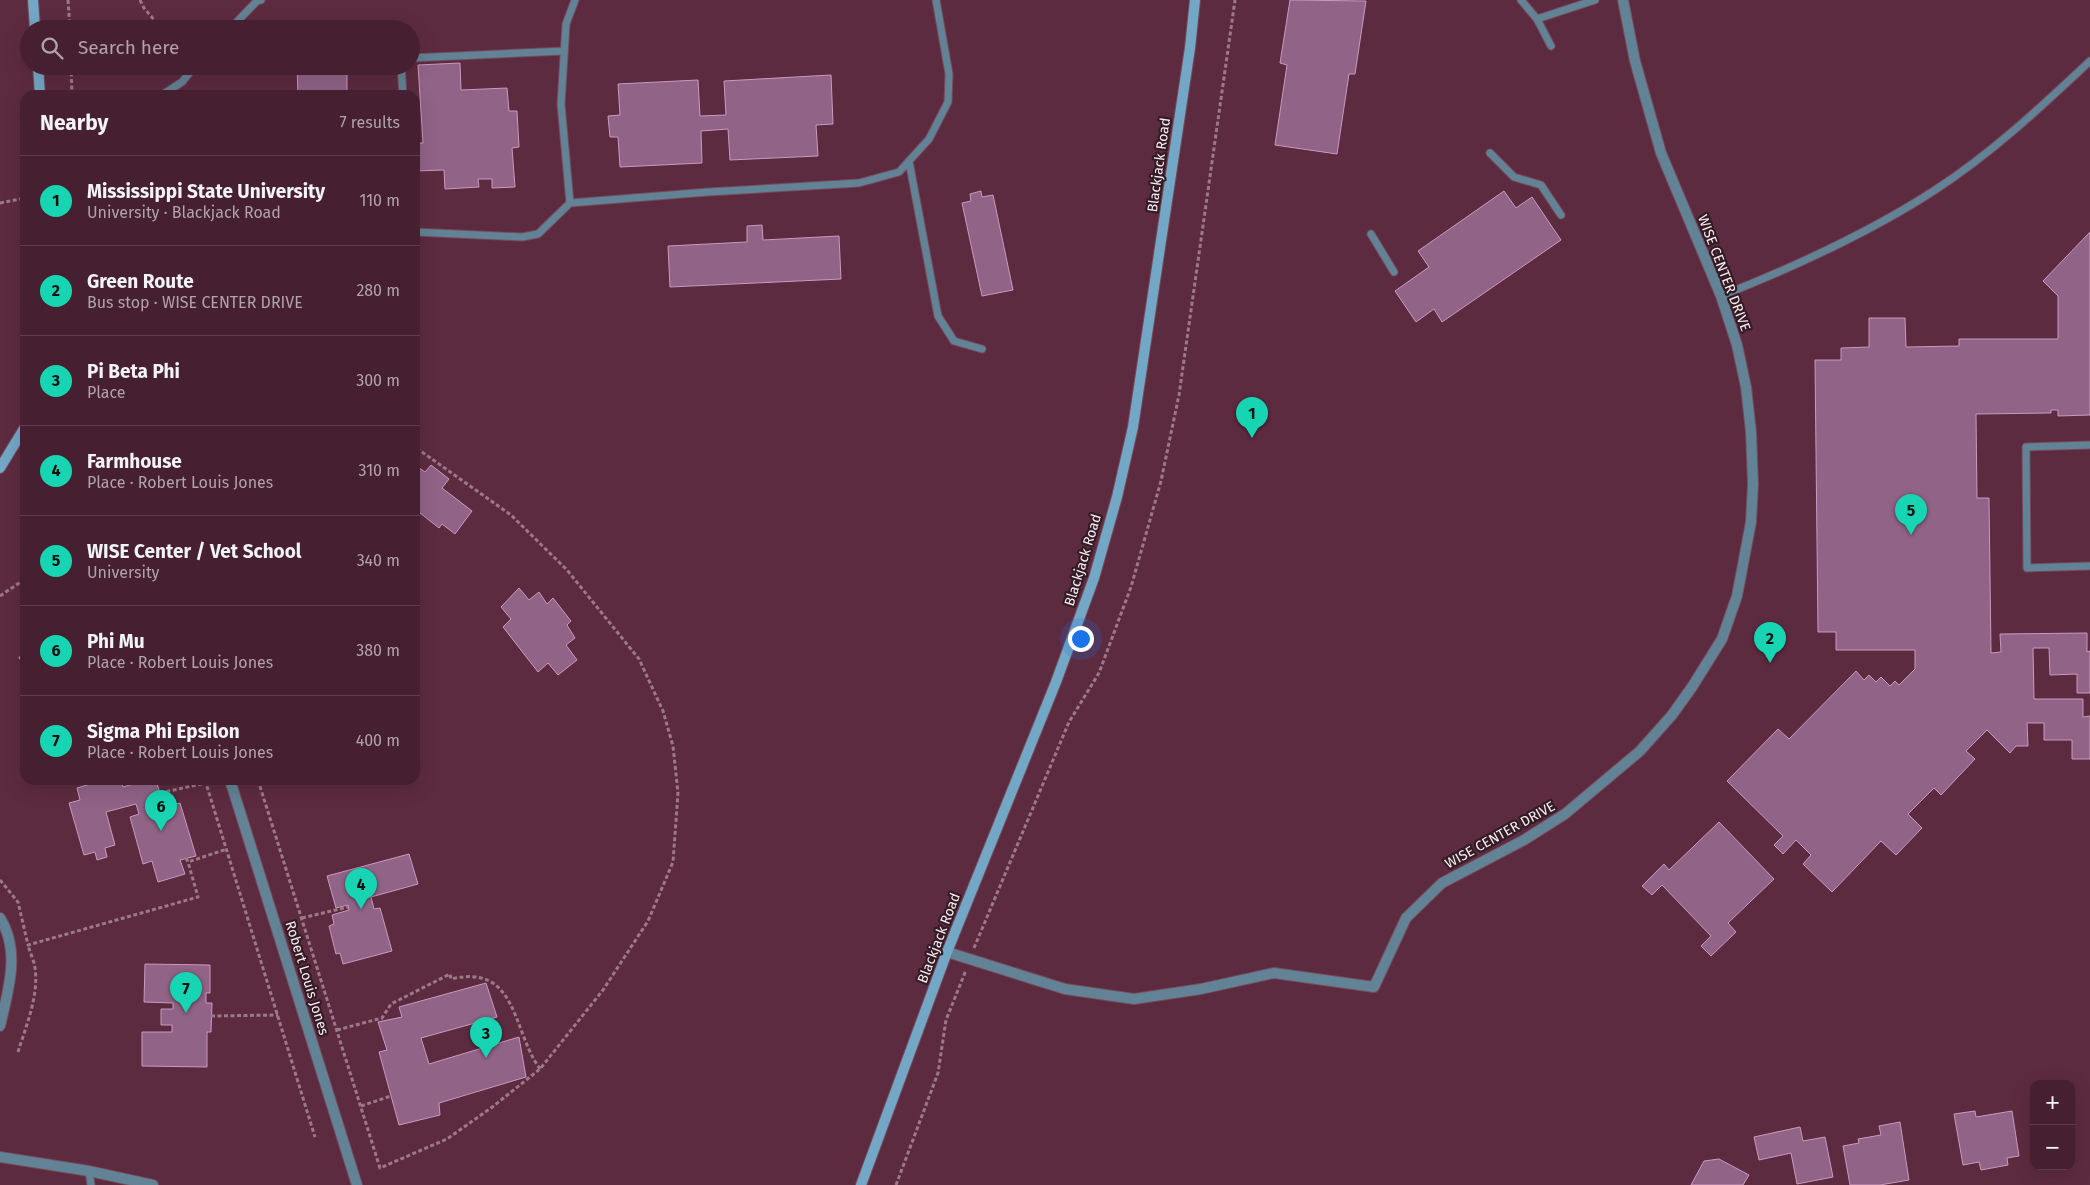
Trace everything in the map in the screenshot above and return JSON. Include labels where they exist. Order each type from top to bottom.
[{"type":"street","points":[[33,0],[34,20]]},
{"type":"street","name":"Blackjack Road","points":[[861,1185],[947,952],[1056,682],[1094,578],[1117,497],[1133,426],[1145,350],[1195,0]]},
{"type":"street","name":"WISE CENTER DRIVE","points":[[947,952],[1065,989],[1134,999],[1201,989],[1274,973],[1374,987],[1406,918],[1442,882],[1524,840],[1565,814],[1640,751],[1672,715],[1722,639],[1737,596],[1751,522],[1753,484],[1751,432],[1746,387],[1733,331],[1721,296],[1661,154],[1635,61],[1623,0]]},
{"type":"street","points":[[39,75],[40,90]]},
{"type":"street","points":[[0,468],[20,436]]},
{"type":"street","name":"Robert Louis Jones","points":[[232,785],[357,1185]]},
{"type":"street","points":[[0,918],[4,925],[11,950],[11,977],[0,1026]]},
{"type":"street","points":[[0,1157],[89,1171],[153,1185]]},
{"type":"lane","points":[[239,20],[260,0]]},
{"type":"lane","points":[[570,203],[561,104],[566,24],[575,0]]},
{"type":"lane","points":[[420,232],[522,237],[538,234],[570,203],[859,183],[899,172],[928,139],[948,102],[949,74],[936,0]]},
{"type":"lane","points":[[1522,0],[1537,19],[1550,46]]},
{"type":"lane","points":[[1537,19],[1595,0]]},
{"type":"lane","points":[[420,58],[564,51]]},
{"type":"lane","points":[[1721,296],[1765,279],[1877,224],[1936,190],[2028,119],[2090,61]]},
{"type":"lane","points":[[170,90],[182,82],[188,75]]},
{"type":"lane","points":[[401,75],[402,90]]},
{"type":"lane","points":[[1490,153],[1514,177],[1541,185],[1561,215]]},
{"type":"lane","points":[[909,161],[938,316],[954,341],[982,349]]},
{"type":"lane","points":[[1371,234],[1394,272]]},
{"type":"lane","points":[[2090,445],[2026,447],[2027,568],[2090,566]]},
{"type":"lane","points":[[89,1171],[91,1185]]},
{"type":"path","points":[[68,0],[69,20]]},
{"type":"path","points":[[140,0],[154,20]]},
{"type":"path","points":[[71,75],[72,90]]},
{"type":"path","points":[[0,203],[20,199]]},
{"type":"path","points":[[260,785],[380,1168],[447,1139],[491,1108],[540,1069],[603,990],[643,928],[673,862],[678,793],[673,746],[663,712],[639,659],[567,570],[511,515],[420,451]]},
{"type":"path","points":[[0,596],[20,582]]},
{"type":"path","points":[[160,793],[190,785]]},
{"type":"path","points":[[206,785],[315,1138]]},
{"type":"path","points":[[28,945],[198,897],[187,860],[226,849]]},
{"type":"path","points":[[0,880],[18,902],[35,968],[36,985],[30,1016],[18,1052]]},
{"type":"path","points":[[302,918],[348,907]]},
{"type":"path","points":[[337,1030],[382,1018],[391,1004],[450,974],[451,979],[465,976],[481,977],[490,981],[504,993],[518,1017],[532,1058],[540,1069]]},
{"type":"path","points":[[212,1016],[278,1015]]},
{"type":"path","points":[[361,1106],[391,1096]]},
{"type":"building","points":[[1290,0],[1366,1],[1355,74],[1349,74],[1337,154],[1275,145],[1287,65],[1280,63]]},
{"type":"building","points":[[460,63],[461,90],[507,88],[509,111],[517,111],[519,147],[512,148],[515,187],[492,188],[492,179],[478,179],[479,187],[445,189],[444,170],[420,171],[420,143],[423,143],[419,75],[420,65]]},
{"type":"building","points":[[297,75],[347,75],[347,90],[298,90]]},
{"type":"building","points":[[831,75],[833,124],[816,125],[818,156],[730,160],[728,129],[701,131],[702,163],[620,167],[618,137],[610,137],[608,116],[620,115],[618,84],[698,80],[700,116],[726,115],[724,81]]},
{"type":"building","points":[[981,191],[982,197],[993,195],[1013,290],[982,296],[962,203],[971,201],[970,194]]},
{"type":"building","points":[[1504,191],[1516,208],[1532,197],[1561,240],[1442,322],[1434,309],[1416,322],[1395,291],[1429,267],[1418,251]]},
{"type":"building","points":[[762,225],[763,240],[839,236],[841,279],[670,287],[668,246],[747,242],[747,226]]},
{"type":"building","points":[[2090,232],[2090,415],[2058,416],[2058,410],[2051,410],[2051,413],[1976,414],[1977,498],[1989,498],[1991,653],[2001,652],[2000,634],[2087,633],[2087,652],[2090,651],[2090,693],[2077,693],[2077,674],[2050,675],[2049,648],[2033,648],[2034,699],[2083,699],[2083,717],[2090,716],[2090,759],[2072,759],[2072,740],[2044,740],[2044,723],[2027,723],[2028,746],[2016,746],[2010,753],[1987,730],[1966,751],[1975,759],[1941,795],[1934,788],[1908,814],[1922,828],[1896,855],[1881,841],[1832,892],[1803,864],[1811,855],[1796,840],[1783,854],[1774,845],[1783,836],[1727,781],[1778,729],[1789,739],[1856,671],[1864,680],[1869,675],[1876,682],[1881,677],[1890,686],[1895,681],[1899,685],[1915,669],[1915,650],[1836,650],[1836,632],[1818,632],[1815,360],[1841,360],[1841,348],[1869,347],[1869,318],[1905,318],[1906,347],[1959,346],[1959,339],[2058,339],[2058,296],[2043,281]]},
{"type":"building","points":[[431,465],[449,479],[442,488],[472,511],[455,534],[442,524],[439,528],[420,513],[420,468],[425,472]]},
{"type":"building","points":[[519,588],[529,600],[539,592],[547,604],[553,598],[571,621],[567,625],[575,638],[566,645],[577,660],[558,675],[548,663],[538,672],[503,627],[511,619],[501,607]]},
{"type":"building","points":[[87,785],[122,785],[123,787],[130,785],[157,785],[164,807],[180,803],[196,856],[180,860],[185,874],[158,882],[152,861],[143,864],[130,817],[139,814],[136,804],[106,812],[115,845],[105,848],[107,857],[97,860],[95,852],[84,855],[69,803],[80,800],[77,788]]},
{"type":"building","points":[[1719,822],[1774,879],[1728,923],[1736,932],[1711,956],[1701,946],[1711,936],[1662,885],[1652,895],[1642,886],[1664,864],[1669,870]]},
{"type":"building","points":[[409,854],[418,884],[371,897],[374,909],[380,908],[392,951],[343,964],[340,953],[336,954],[329,926],[334,924],[332,915],[349,910],[348,905],[336,908],[327,876]]},
{"type":"building","points":[[145,964],[210,965],[210,993],[206,993],[206,1003],[212,1003],[211,1032],[207,1032],[207,1067],[142,1066],[142,1032],[172,1032],[172,1025],[161,1025],[161,1009],[173,1009],[173,1003],[144,1002]]},
{"type":"building","points":[[486,983],[497,1017],[421,1038],[429,1064],[519,1037],[526,1077],[439,1103],[440,1115],[399,1125],[379,1052],[387,1050],[378,1022],[402,1017],[399,1007]]},
{"type":"building","points":[[1975,1111],[1976,1117],[2012,1111],[2019,1156],[2007,1158],[2008,1165],[1981,1170],[1979,1162],[1963,1165],[1954,1114]]},
{"type":"building","points":[[1900,1122],[1909,1180],[1880,1185],[1850,1185],[1843,1146],[1859,1143],[1858,1139],[1881,1135],[1879,1126]]},
{"type":"building","points":[[1800,1127],[1803,1141],[1825,1137],[1833,1177],[1797,1184],[1791,1153],[1759,1160],[1754,1137]]},
{"type":"building","points":[[1719,1159],[1749,1175],[1743,1185],[1691,1185],[1704,1161]]},
{"type":"place","name":"Mississippi State University","points":[[1252,438]]},
{"type":"place","name":"WISE Center / Vet School","points":[[1911,535]]},
{"type":"place","name":"Green Route","points":[[1770,663]]},
{"type":"place","name":"Phi Mu","points":[[161,831]]},
{"type":"place","name":"Farmhouse","points":[[361,909]]},
{"type":"place","name":"Sigma Phi Epsilon","points":[[186,1013]]},
{"type":"place","name":"Pi Beta Phi","points":[[486,1058]]}]
